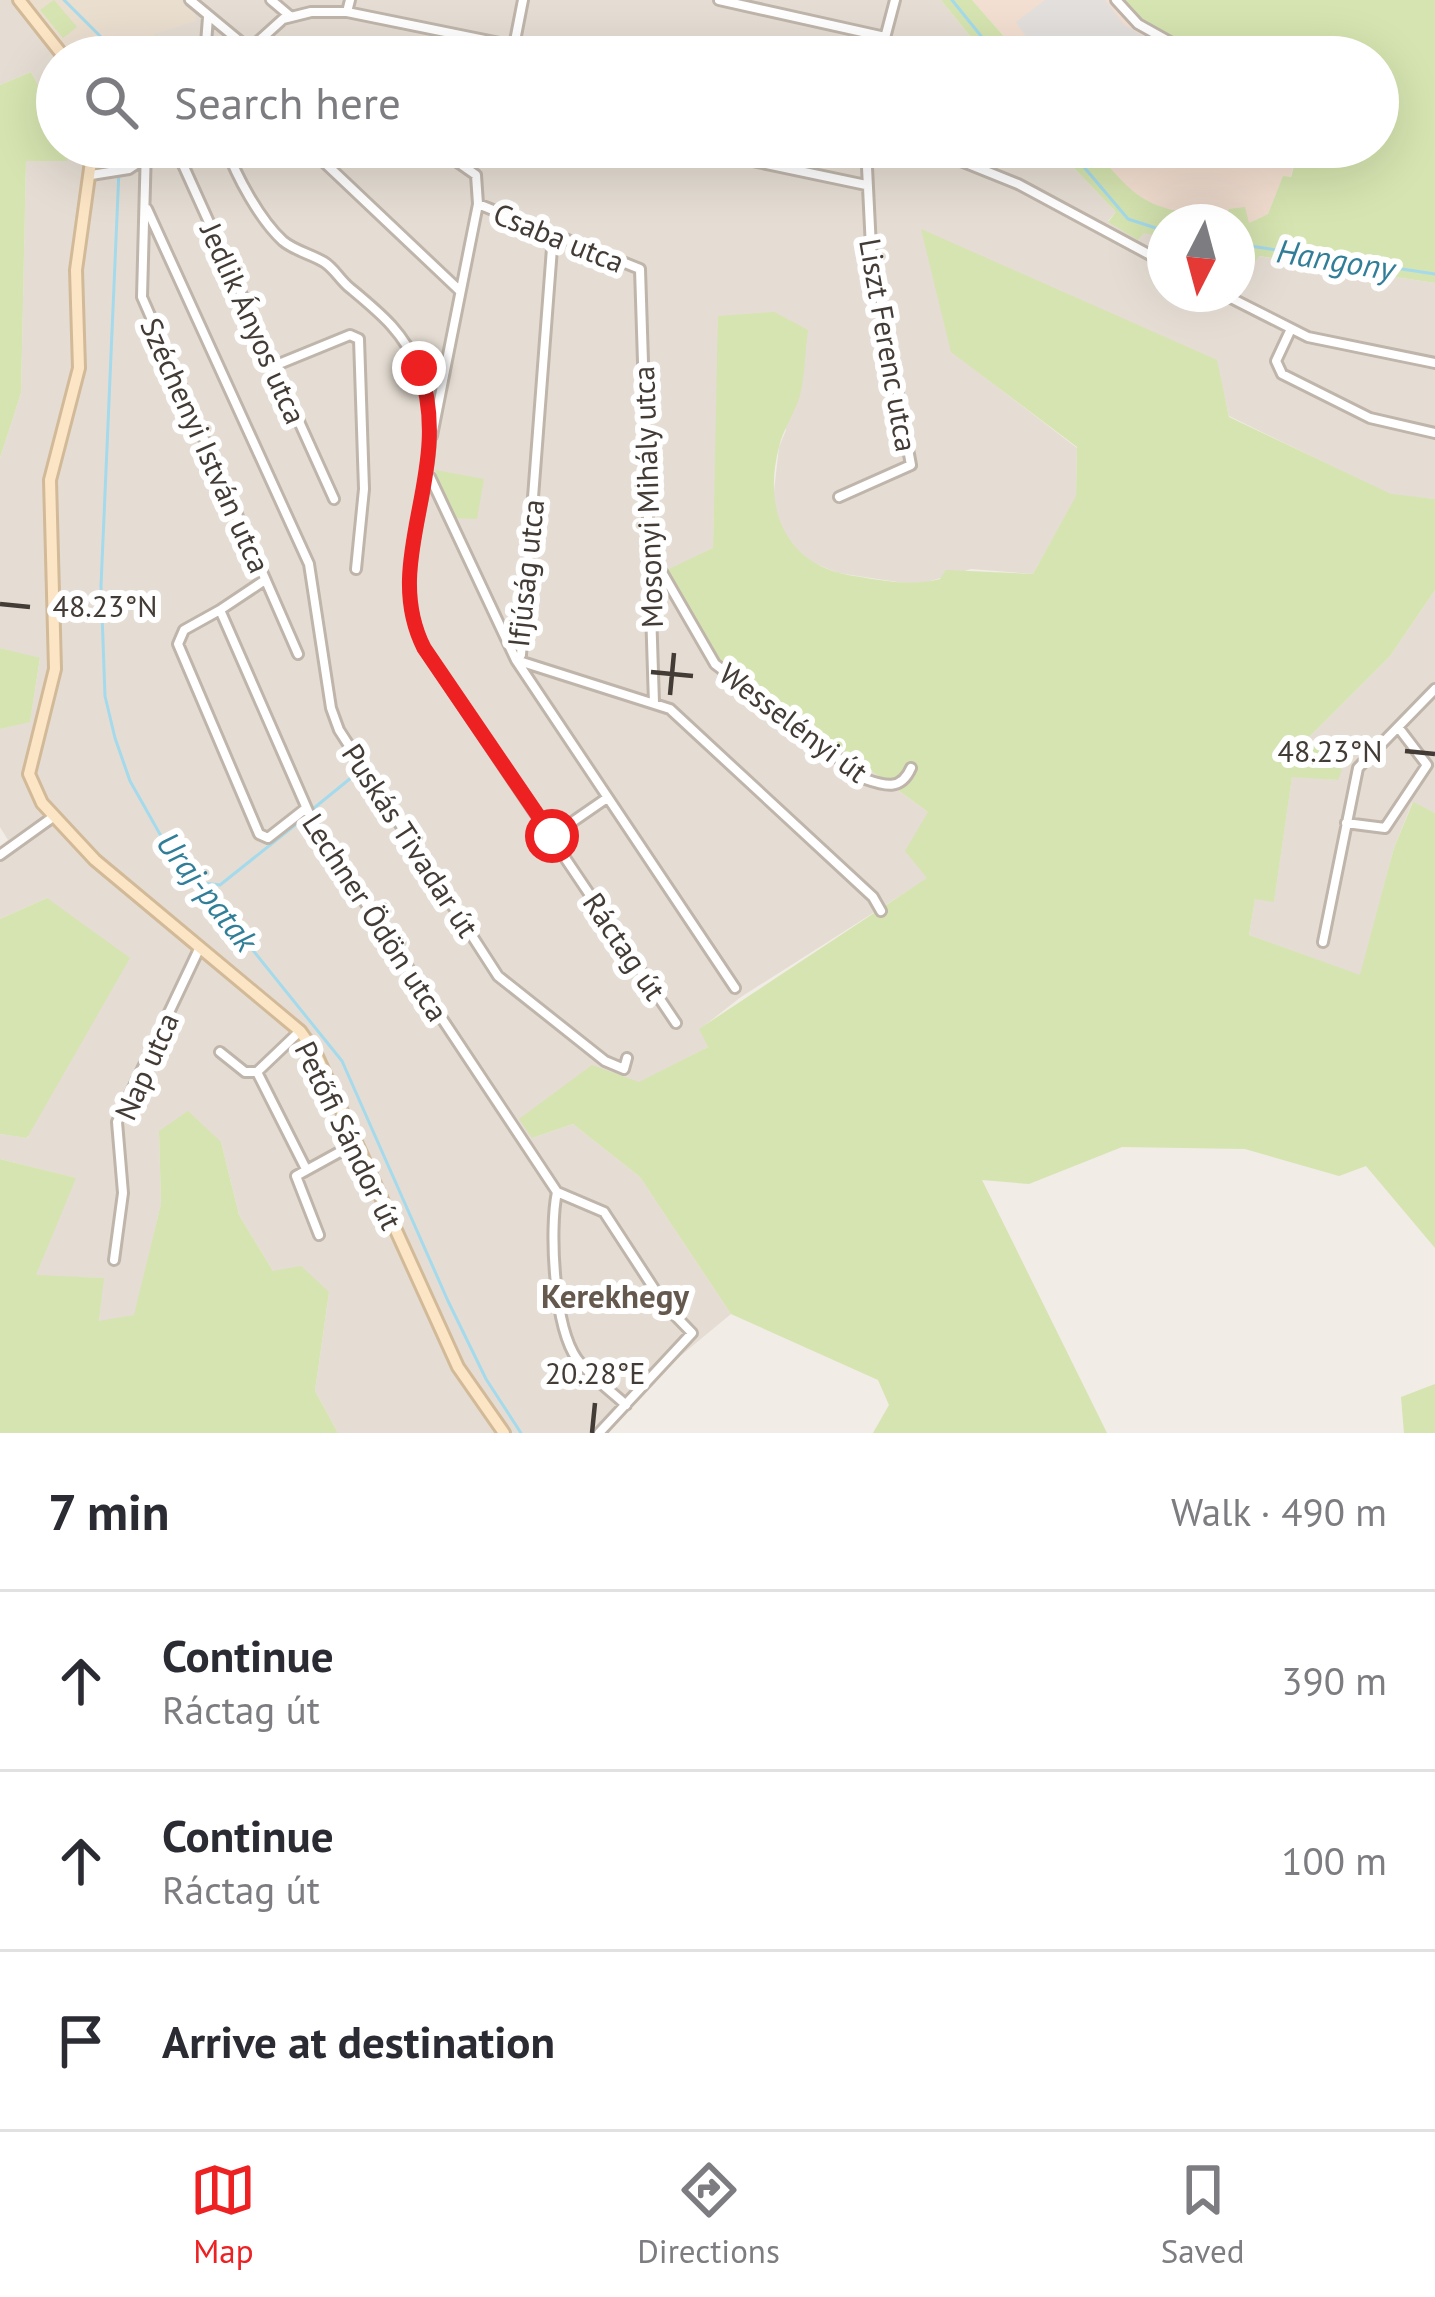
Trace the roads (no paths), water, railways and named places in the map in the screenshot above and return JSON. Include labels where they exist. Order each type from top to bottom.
[{"type":"street","points":[[19,0],[47,36]]},
{"type":"street","points":[[190,0],[233,36]]},
{"type":"street","points":[[271,0],[290,16]]},
{"type":"street","points":[[347,12],[350,0]]},
{"type":"street","points":[[516,36],[523,0]]},
{"type":"street","points":[[719,0],[876,36]]},
{"type":"street","points":[[886,36],[896,0]]},
{"type":"street","points":[[1116,0],[1138,24],[1159,36]]},
{"type":"street","points":[[264,36],[290,16],[347,12],[465,36]]},
{"type":"street","points":[[206,36],[208,15]]},
{"type":"street","name":"Petőfi Sándor út","points":[[92,168],[76,270],[79,368],[50,480],[55,669],[29,766],[34,790],[53,817],[109,873],[300,1031],[458,1367],[504,1433]]},
{"type":"street","points":[[91,175],[128,168]]},
{"type":"street","name":"Széchenyi István utca","points":[[148,168],[142,297],[298,654]]},
{"type":"street","name":"Jedlik Ányos utca","points":[[185,168],[334,500]]},
{"type":"street","points":[[238,168],[274,232],[288,246],[331,266],[388,316],[422,377],[430,476],[516,660],[654,703],[683,718],[873,897],[881,911]]},
{"type":"street","points":[[330,168],[460,291]]},
{"type":"street","points":[[430,449],[478,204],[476,175],[466,168]]},
{"type":"street","points":[[785,168],[866,185]]},
{"type":"street","name":"Liszt Ferenc utca","points":[[839,497],[911,465],[877,290],[866,168]]},
{"type":"street","points":[[978,168],[1018,184],[1147,253]]},
{"type":"street","name":"Csaba utca","points":[[478,204],[640,269]]},
{"type":"street","name":"Puskás Tivadar út","points":[[147,209],[309,564],[331,708],[339,730],[501,979],[605,1061],[625,1069],[627,1058]]},
{"type":"street","name":"Ifjúság utca","points":[[554,236],[521,655],[516,660],[735,988]]},
{"type":"street","name":"Mosonyi Mihály utca","points":[[640,269],[654,703]]},
{"type":"street","points":[[1255,312],[1290,331],[1435,363]]},
{"type":"street","points":[[1290,331],[1276,361],[1282,374],[1370,418],[1435,433]]},
{"type":"street","points":[[274,366],[350,335],[359,339],[364,489],[356,569]]},
{"type":"street","name":"Ráctag út","points":[[430,476],[408,574],[409,617],[424,648],[676,1023]]},
{"type":"street","name":"Wesselényi út","points":[[650,568],[659,567],[715,664],[865,779],[886,787],[900,783],[911,768]]},
{"type":"street","points":[[266,580],[184,630],[178,644],[259,834],[268,838],[305,809]]},
{"type":"street","name":"Lechner Ödön utca","points":[[220,610],[305,809],[557,1192]]},
{"type":"street","points":[[1323,942],[1358,768],[1435,689]]},
{"type":"street","points":[[1346,823],[1385,828],[1426,771],[1425,760],[1398,727]]},
{"type":"street","points":[[552,836],[607,798]]},
{"type":"street","points":[[0,855],[53,817]]},
{"type":"street","name":"Nap utca","points":[[114,1260],[123,1193],[117,1122],[200,947]]},
{"type":"street","points":[[220,1052],[244,1072],[257,1072],[300,1031]]},
{"type":"street","points":[[257,1072],[305,1167]]},
{"type":"street","points":[[319,1235],[296,1179],[305,1167],[356,1143]]},
{"type":"street","points":[[599,1433],[690,1341],[691,1330],[664,1304],[604,1212],[557,1192],[558,1298],[568,1344],[587,1370],[626,1405]]},
{"type":"waterway","name":"Uraj-patak","points":[[64,0],[100,36]]},
{"type":"waterway","name":"Hangony","points":[[952,0],[981,36]]},
{"type":"waterway","name":"Uraj-patak","points":[[119,168],[101,586],[105,696],[115,738],[130,781],[161,836],[342,1061],[448,1301],[486,1379],[521,1433]]},
{"type":"waterway","name":"Hangony","points":[[1085,168],[1128,219],[1147,225]]},
{"type":"waterway","name":"Hangony","points":[[1255,247],[1435,274]]},
{"type":"waterway","points":[[314,808],[357,773]]},
{"type":"waterway","points":[[203,883],[220,885],[304,818]]},
{"type":"district","name":"Kerekhegy","points":[[615,1295]]}]
